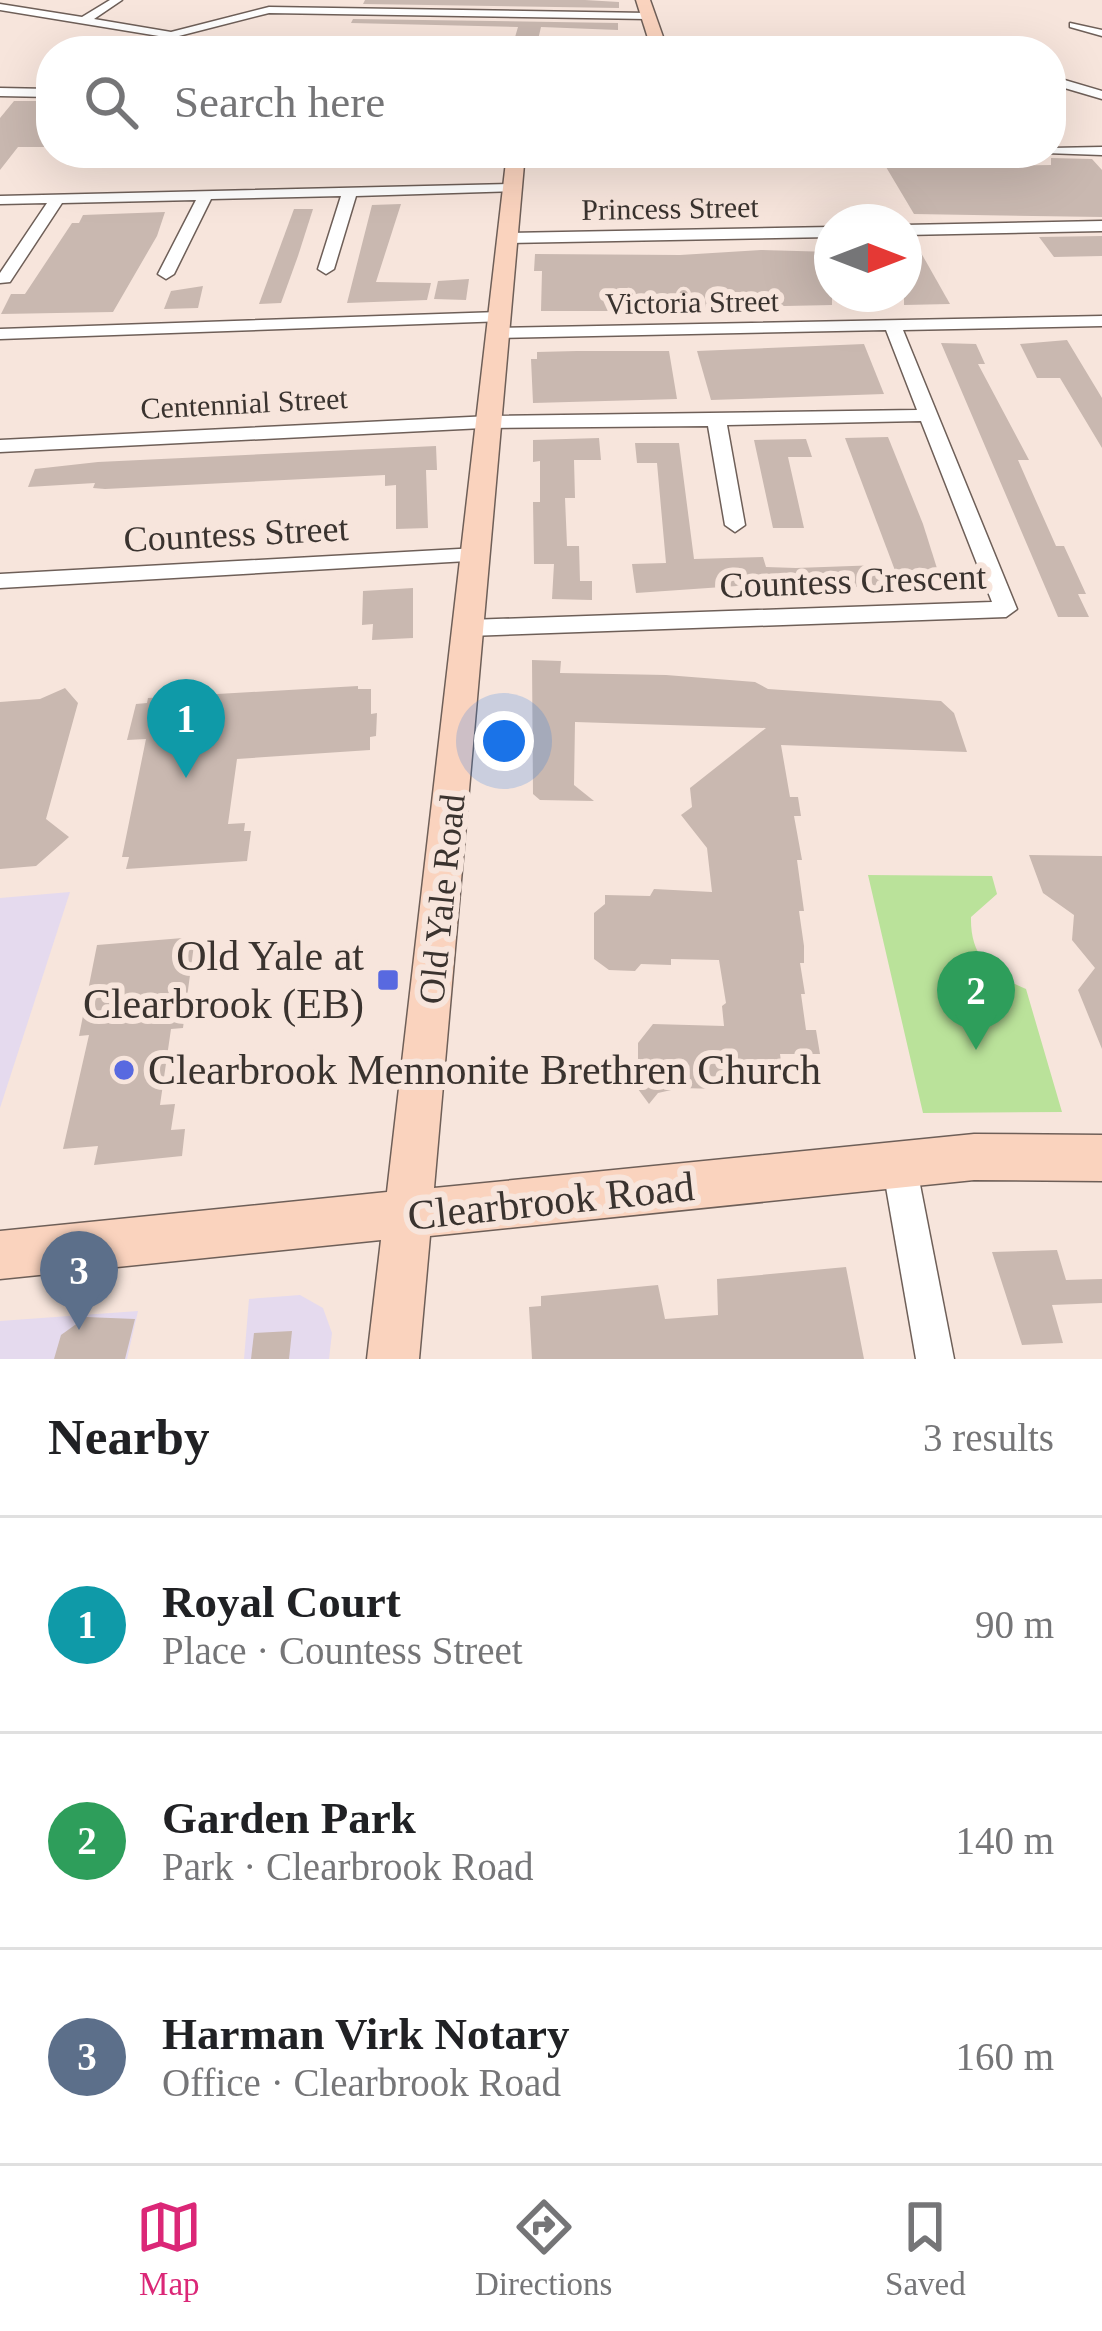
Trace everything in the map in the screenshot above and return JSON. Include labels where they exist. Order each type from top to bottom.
[{"type":"street","points":[[83,21],[117,0]]},
{"type":"street","points":[[0,7],[171,34],[255,5],[646,8]]},
{"type":"street","points":[[1074,25],[1102,33]]},
{"type":"street","points":[[1068,82],[1102,95]]},
{"type":"street","points":[[0,92],[36,93]]},
{"type":"street","points":[[1066,152],[1102,152]]},
{"type":"street","name":"Old Yale Road","points":[[393,1359],[515,168]]},
{"type":"street","points":[[0,200],[512,188]]},
{"type":"street","points":[[326,269],[350,191]]},
{"type":"street","points":[[166,274],[206,194]]},
{"type":"street","points":[[4,279],[58,198]]},
{"type":"street","points":[[922,230],[1102,226]]},
{"type":"street","name":"Princess Street","points":[[508,238],[814,232]]},
{"type":"street","name":"Victoria Street","points":[[0,334],[499,325],[1100,324]]},
{"type":"street","name":"Countess Crescent","points":[[469,628],[1006,609],[892,325]]},
{"type":"street","name":"Centennial Street","points":[[0,446],[490,423],[927,415]]},
{"type":"street","points":[[716,419],[735,525]]},
{"type":"street","name":"Countess Street","points":[[0,581],[477,556]]},
{"type":"street","name":"Clearbrook Road","points":[[0,1255],[974,1157],[1102,1158]]},
{"type":"street","points":[[899,1164],[935,1359]]},
{"type":"shaded area","points":[[70,892],[0,1108],[0,898]]},
{"type":"shaded area","points":[[300,1295],[323,1308],[332,1333],[329,1359],[244,1359],[249,1299]]},
{"type":"shaded area","points":[[138,1311],[127,1359],[0,1359],[0,1321]]},
{"type":"green space","points":[[868,875],[992,876],[997,894],[971,917],[974,943],[993,970],[1026,989],[1062,1112],[923,1113]]},
{"type":"building","points":[[365,0],[585,0],[619,2],[619,8],[363,4]]},
{"type":"building","points":[[353,19],[618,23],[618,30],[541,27],[539,36],[515,36],[518,27],[351,23]]},
{"type":"building","points":[[14,101],[36,101],[36,147],[18,147],[0,170],[0,118]]},
{"type":"building","points":[[1066,158],[1092,159],[1102,170],[1102,217],[922,214],[922,204],[908,204],[887,168],[1066,168]]},
{"type":"building","points":[[401,204],[376,282],[431,283],[427,300],[347,303],[372,205]]},
{"type":"building","points":[[294,209],[313,209],[281,303],[259,304]]},
{"type":"building","points":[[165,212],[157,236],[113,312],[1,314],[11,294],[25,294],[72,223],[79,223],[83,215]]},
{"type":"building","points":[[1102,236],[1102,256],[1054,257],[1039,237]]},
{"type":"building","points":[[814,251],[814,305],[686,308],[682,294],[661,299],[663,311],[541,311],[542,271],[534,271],[535,254]]},
{"type":"building","points":[[922,255],[950,304],[922,305]]},
{"type":"building","points":[[469,279],[466,300],[434,299],[438,281]]},
{"type":"building","points":[[203,286],[198,308],[164,309],[171,291]]},
{"type":"building","points":[[1067,340],[1102,398],[1102,448],[1060,378],[1037,378],[1020,344]]},
{"type":"building","points":[[941,343],[976,344],[985,364],[978,364],[1029,460],[1018,460],[1036,501],[1056,546],[1064,546],[1086,594],[1078,594],[1089,617],[1058,617]]},
{"type":"building","points":[[864,344],[884,394],[711,400],[697,351]]},
{"type":"building","points":[[669,351],[677,399],[533,403],[531,359],[537,359],[537,352]]},
{"type":"building","points":[[888,437],[941,581],[899,581],[845,438]]},
{"type":"building","points":[[599,438],[601,460],[574,460],[575,498],[565,498],[567,546],[579,546],[580,581],[592,581],[592,600],[552,599],[554,564],[534,564],[533,502],[540,502],[540,461],[533,462],[533,440]]},
{"type":"building","points":[[806,439],[812,457],[788,457],[804,528],[773,528],[754,440]]},
{"type":"building","points":[[635,443],[679,443],[694,559],[763,557],[766,567],[796,568],[880,565],[888,587],[737,586],[636,593],[632,564],[666,563],[657,463],[637,463]]},
{"type":"building","points":[[436,446],[437,470],[426,470],[428,528],[396,529],[396,485],[385,486],[385,475],[105,489],[93,488],[95,483],[28,487],[35,469],[98,462]]},
{"type":"building","points":[[413,588],[413,638],[372,640],[373,624],[362,625],[363,591]]},
{"type":"building","points":[[532,660],[561,661],[560,673],[666,675],[755,682],[768,689],[941,701],[954,713],[967,752],[781,745],[790,797],[798,797],[801,816],[794,816],[802,860],[797,860],[804,911],[799,911],[804,946],[804,963],[800,963],[805,994],[801,994],[806,1030],[816,1030],[820,1054],[780,1054],[784,1083],[719,1082],[720,1089],[680,1088],[658,1093],[649,1104],[638,1089],[638,1043],[653,1024],[724,1026],[722,1006],[726,1003],[719,960],[671,959],[671,965],[641,964],[635,971],[609,970],[594,959],[594,913],[605,904],[605,895],[650,896],[654,889],[712,892],[707,848],[681,815],[692,807],[690,788],[766,728],[575,722],[574,785],[594,801],[540,800],[533,794]]},
{"type":"building","points":[[65,688],[78,703],[46,819],[69,837],[36,866],[0,869],[0,702],[40,699]]},
{"type":"building","points":[[371,689],[371,714],[377,713],[370,750],[237,759],[228,824],[245,823],[244,831],[251,831],[247,861],[126,869],[129,857],[122,857],[146,739],[127,740],[136,704],[147,703],[148,698]]},
{"type":"building","points":[[1029,855],[1102,856],[1102,1049],[1078,990],[1095,968],[1072,940],[1074,915],[1043,893]]},
{"type":"building","name":"Clearbrook Mennonite Brethren Church","points":[[195,937],[183,1028],[171,1029],[160,1105],[175,1104],[171,1130],[185,1129],[182,1156],[94,1165],[98,1146],[63,1149],[89,1035],[79,1036],[97,945]]},
{"type":"building","points":[[1057,1250],[1066,1280],[1102,1279],[1102,1303],[1052,1305],[1063,1343],[1022,1345],[992,1252]]},
{"type":"building","points":[[846,1267],[864,1359],[532,1359],[529,1307],[541,1306],[541,1296],[658,1285],[665,1319],[718,1315],[717,1279]]},
{"type":"building","points":[[86,1317],[135,1319],[125,1359],[54,1359],[61,1335]]},
{"type":"building","points":[[292,1331],[289,1359],[251,1359],[254,1333]]},
{"type":"place","name":"Royal Court","points":[[186,778]]},
{"type":"place","name":"Old Yale at Clearbrook (EB)","points":[[388,980]]},
{"type":"place","name":"Garden Park","points":[[976,1050]]},
{"type":"place","name":"Clearbrook Mennonite Brethren Church","points":[[124,1070]]},
{"type":"place","name":"Harman Virk Notary","points":[[79,1330]]}]
